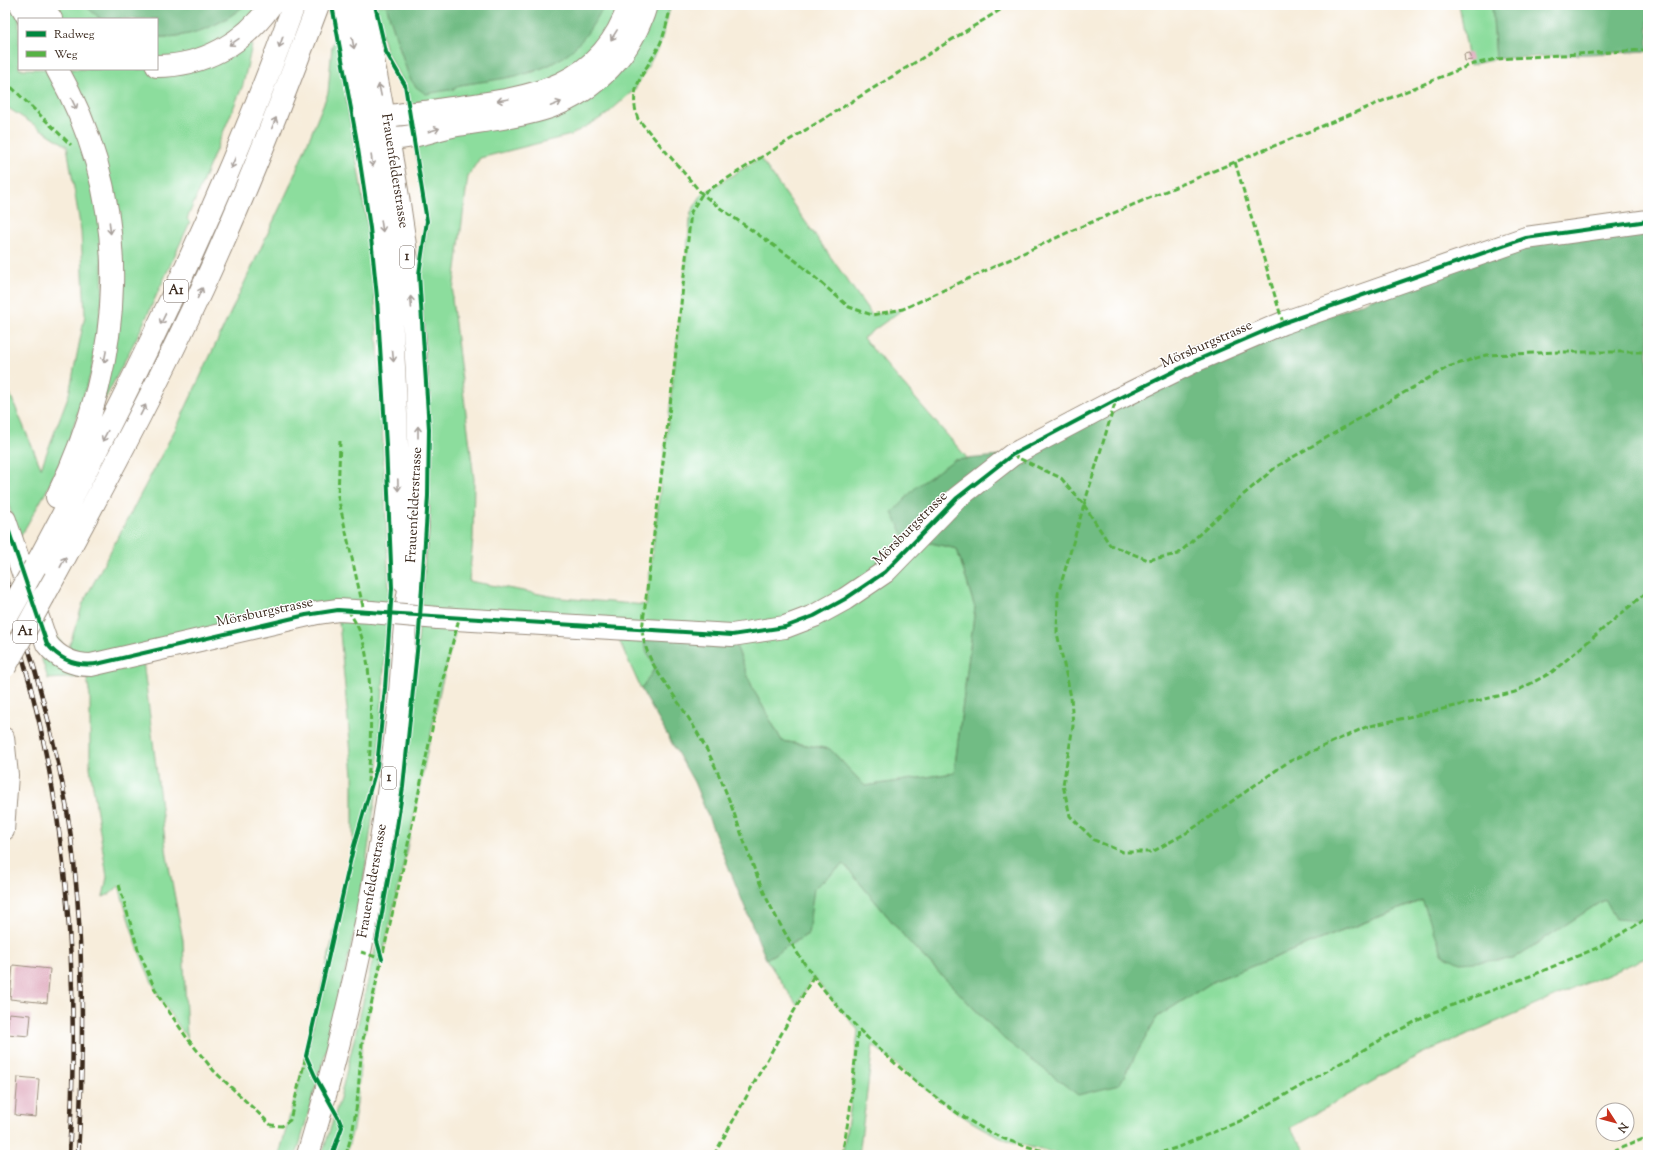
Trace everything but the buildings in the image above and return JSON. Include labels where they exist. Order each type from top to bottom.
[{"type":"main road","points":[[21,5],[28,18]]},
{"type":"main road","points":[[41,5],[50,18]]},
{"type":"main road","points":[[158,66],[175,65],[196,60],[225,48],[247,32],[271,5]]},
{"type":"main road","name":"A1","points":[[5,620],[33,559],[122,401],[184,275],[252,118],[294,5]]},
{"type":"main road","name":"Frauenfelderstrasse","points":[[308,1155],[340,1039],[361,952],[383,822],[398,714],[407,602],[400,554],[396,384],[384,241],[379,137],[345,5]]},
{"type":"main road","name":"Frauenfelderstrasse","points":[[362,5],[385,117]]},
{"type":"main road","points":[[628,5],[618,30],[599,56],[579,73],[557,86],[522,97],[385,117],[379,137],[414,136],[442,128],[525,113],[562,102],[591,84],[616,61],[634,35],[646,5]]},
{"type":"main road","name":"A1","points":[[5,667],[111,473],[168,361],[219,253],[283,99],[325,11]]},
{"type":"main road","points":[[5,596],[33,559],[83,436],[103,368],[109,334],[113,296],[113,263],[110,223],[101,179],[85,127],[57,70]]},
{"type":"main road","name":"Mörsburgstrasse","points":[[5,520],[47,644],[58,656],[74,663],[91,665],[317,613],[338,610],[438,618],[732,635],[785,627],[814,616],[845,599],[885,572],[957,498],[1012,455],[1116,400],[1197,360],[1283,323],[1526,238],[1648,222]]},
{"type":"street","points":[[5,737],[9,775],[5,831]]},
{"type":"green space","points":[[5,5],[84,5],[100,18],[18,18],[18,70],[158,70],[158,37],[169,37],[193,33],[215,25],[245,5],[271,5],[241,37],[252,45],[243,85],[187,219],[190,222],[140,331],[104,401],[109,334],[100,221],[103,292],[92,370],[65,452],[47,490],[19,539],[5,493],[5,382],[41,468],[69,394],[85,315],[81,231],[67,146],[5,106]]},
{"type":"green space","points":[[84,5],[245,5],[215,25],[193,33],[169,37],[158,37],[158,18],[100,18]]},
{"type":"green space","points":[[375,5],[386,5],[409,77],[454,89],[460,85],[533,72],[549,65],[563,57],[604,5],[671,5],[660,45],[635,89],[606,115],[571,135],[480,158],[468,176],[452,299],[474,479],[473,539],[469,581],[561,598],[646,605],[670,406],[691,212],[702,194],[760,158],[872,315],[903,309],[863,338],[968,459],[954,460],[918,540],[957,549],[975,608],[954,773],[865,786],[830,749],[782,741],[753,689],[732,635],[644,643],[655,668],[641,689],[614,629],[459,619],[441,686],[404,863],[362,1044],[357,1103],[353,1129],[346,1155],[322,1155],[340,1098],[360,1015],[377,941],[394,847],[409,738],[424,576],[428,496],[419,274],[427,221],[405,85],[386,52]]},
{"type":"green space","points":[[386,5],[604,5],[592,26],[580,42],[566,55],[551,64],[517,76],[460,85],[454,89],[426,94],[416,87],[409,77]]},
{"type":"green space","points":[[1459,5],[1492,5],[1496,59],[1470,65]]},
{"type":"green space","points":[[1492,5],[1648,5],[1648,51],[1496,59]]},
{"type":"green space","points":[[336,36],[368,229],[375,297],[389,589],[377,788],[358,916],[327,1047],[298,1150],[296,1155],[279,1155],[306,1056],[353,849],[353,775],[338,611],[142,652],[167,856],[183,940],[187,1038],[157,992],[145,966],[135,940],[119,886],[110,894],[103,897],[107,877],[90,767],[90,697],[87,677],[48,679],[41,657],[54,634],[68,650],[83,603],[179,422],[289,188],[328,93],[332,46]]},
{"type":"green space","points":[[1648,221],[1648,918],[1643,921],[1616,919],[1605,899],[1513,959],[1460,963],[1443,955],[1422,900],[1214,981],[1157,1017],[1119,1085],[1078,1095],[1004,1039],[909,942],[844,864],[814,888],[808,934],[766,959],[694,782],[641,689],[655,668],[646,650],[642,630],[732,635],[753,689],[782,741],[830,749],[865,786],[954,773],[975,608],[957,549],[918,540],[903,534],[892,513],[916,487],[954,460],[1012,455],[1116,400],[1526,238]]},
{"type":"green space","points":[[844,864],[909,942],[1004,1039],[1119,1085],[1157,1017],[1214,981],[1423,900],[1443,955],[1513,959],[1605,899],[1643,921],[1648,918],[1648,957],[1421,1054],[1290,1128],[1308,1155],[1064,1155],[1027,1146],[1005,1139],[952,1109],[873,1045],[859,1155],[842,1155],[850,1110],[858,1030],[813,977],[797,1005],[766,959],[808,934],[813,888]]},
{"type":"railway","points":[[5,576],[30,653],[44,704],[57,756],[70,827],[79,921],[81,968],[82,1063],[78,1155]]},
{"type":"railway","points":[[5,601],[26,668],[42,736],[55,805],[64,874],[70,944],[73,1014],[69,1155]]},
{"type":"marked path","points":[[671,5],[659,46],[643,73],[636,89],[635,108],[638,119],[702,194],[796,261],[849,307],[872,315],[903,309],[1073,230],[1235,162]]},
{"type":"marked path","points":[[1008,5],[702,194],[691,212],[670,406],[642,630],[644,641],[651,660],[692,723],[720,777],[767,899],[796,951],[829,996],[847,1017],[888,1057],[956,1112],[980,1127],[1005,1139],[1036,1149],[1067,1155]]},
{"type":"marked path","points":[[1283,323],[1235,162],[1470,65],[1496,59],[1642,50],[1648,53]]},
{"type":"marked path","points":[[5,81],[71,145]]},
{"type":"marked path","points":[[1084,505],[1110,545],[1148,560],[1178,554],[1230,506],[1276,467],[1448,367],[1486,355],[1558,352],[1648,352]]},
{"type":"marked path","points":[[1012,455],[1061,478],[1084,505],[1116,400]]},
{"type":"marked path","points":[[340,441],[338,497],[364,611]]},
{"type":"marked path","points":[[1084,505],[1058,594],[1057,633],[1071,697],[1073,726],[1063,785],[1070,816],[1094,840],[1123,852],[1152,852],[1188,832],[1288,762],[1366,727],[1515,692],[1552,672],[1648,591]]},
{"type":"marked path","points":[[348,610],[361,635],[368,668],[371,728],[368,782]]},
{"type":"marked path","points":[[346,1155],[353,1129],[357,1103],[362,1044],[404,863],[441,686],[459,619]]},
{"type":"marked path","points":[[119,885],[138,949],[157,994],[187,1038],[214,1071],[271,1125],[282,1126],[290,1120],[306,1056]]},
{"type":"marked path","points":[[1153,1155],[1176,1148],[1240,1121],[1384,1038],[1434,1012],[1533,975],[1599,947],[1648,918]]},
{"type":"marked path","points":[[361,952],[382,959]]},
{"type":"marked path","points":[[714,1155],[813,977]]},
{"type":"marked path","points":[[842,1155],[850,1110],[858,1030]]},
{"type":"marked path","points":[[1604,1155],[1648,1137]]},
{"type":"cycle path","points":[[332,5],[356,136],[370,228],[377,297],[386,445],[392,588],[385,688],[377,766],[353,849],[306,1056],[342,1127],[332,1155]]},
{"type":"cycle path","points":[[375,5],[386,52],[405,85],[427,221],[419,274],[429,429],[428,496],[419,632],[403,787],[377,941],[382,959]]},
{"type":"cycle path","points":[[5,520],[47,644],[64,659],[85,665],[101,663],[306,615],[338,610],[732,635],[785,627],[814,616],[845,599],[885,572],[957,498],[1012,455],[1116,400],[1197,360],[1283,323],[1526,238],[1648,221]]}]
